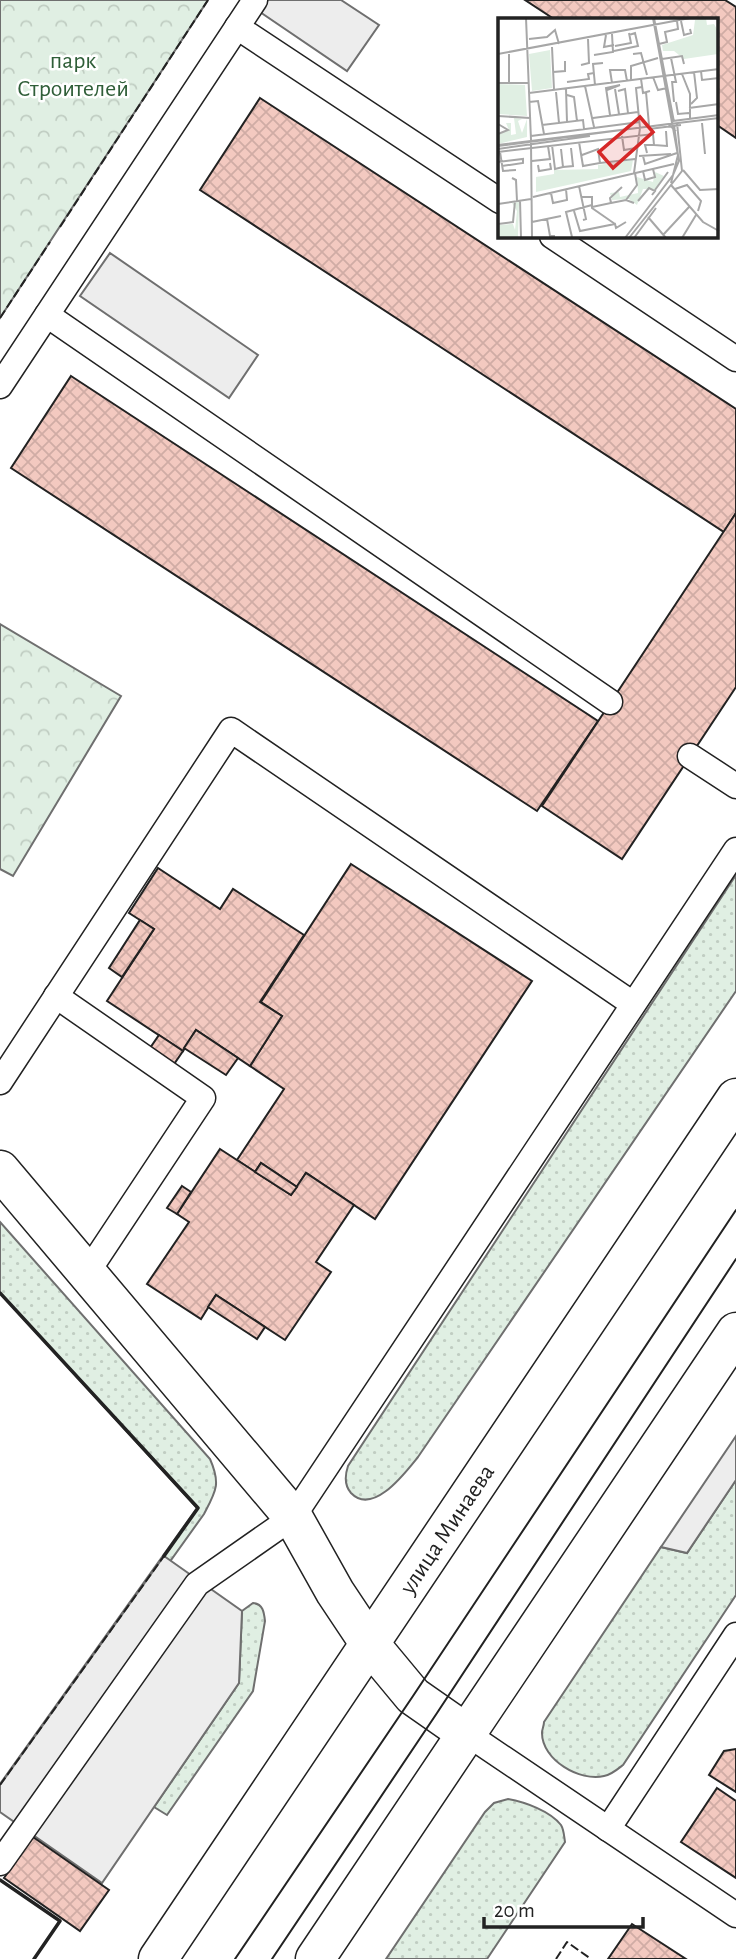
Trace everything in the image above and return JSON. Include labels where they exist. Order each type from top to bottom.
[{"type":"main road","name":"улица Минаева","points":[[158,1959],[736,1098]]},
{"type":"main road","points":[[0,1170],[293,1517],[335,1592],[369,1643],[412,1696],[466,1732]]},
{"type":"main road","points":[[315,1959],[736,1332]]},
{"type":"lane","points":[[0,386],[255,0]]},
{"type":"lane","points":[[237,27],[498,200]]},
{"type":"lane","points":[[555,238],[736,359]]},
{"type":"lane","points":[[47,315],[610,702]]},
{"type":"lane","points":[[0,1082],[231,730],[633,1004]]},
{"type":"lane","points":[[690,756],[736,786]]},
{"type":"lane","points":[[0,1863],[197,1584],[293,1517],[736,850]]},
{"type":"lane","points":[[56,996],[203,1098],[87,1273]]},
{"type":"lane","points":[[608,1829],[736,1636]]},
{"type":"lane","points":[[466,1732],[736,1915]]},
{"type":"green space","name":"парк Строителей","points":[[0,0],[208,0],[0,318]]},
{"type":"green space","points":[[0,624],[121,696],[13,876],[0,869]]},
{"type":"green space","points":[[736,875],[736,991],[418,1457],[388,1490],[369,1499],[360,1499],[347,1487],[348,1466]]},
{"type":"green space","points":[[0,1222],[210,1459],[216,1487],[204,1514],[0,1799],[0,1784],[197,1508],[0,1293]]},
{"type":"green space","points":[[736,1480],[736,1595],[623,1765],[614,1772],[594,1777],[584,1776],[564,1767],[548,1752],[544,1743],[544,1722],[661,1547],[687,1553]]},
{"type":"green space","points":[[253,1603],[261,1607],[265,1621],[253,1691],[167,1815],[154,1807],[239,1683],[242,1611]]},
{"type":"green space","points":[[508,1799],[550,1815],[561,1825],[565,1842],[487,1959],[386,1959],[485,1812],[494,1803]]},
{"type":"shaded area","points":[[268,0],[341,0],[379,25],[347,71],[260,12]]},
{"type":"shaded area","points":[[110,253],[258,355],[229,398],[80,296]]},
{"type":"shaded area","points":[[736,1436],[736,1480],[687,1553],[661,1547]]},
{"type":"shaded area","points":[[164,1556],[242,1611],[239,1683],[102,1883],[0,1812],[0,1785]]},
{"type":"building","points":[[525,0],[725,0],[736,7],[736,138],[718,126],[718,18],[552,18]]},
{"type":"building","points":[[260,98],[736,409],[736,513],[724,532],[200,190]]},
{"type":"building","points":[[71,376],[598,721],[537,811],[11,468]]},
{"type":"building","points":[[736,513],[736,687],[622,859],[542,806]]},
{"type":"building","points":[[351,864],[532,981],[375,1219],[306,1173],[297,1187],[261,1163],[255,1172],[237,1160],[284,1089],[250,1066],[282,1016],[261,1002]]},
{"type":"building","points":[[158,868],[220,909],[233,889],[304,935],[260,1002],[282,1016],[250,1066],[196,1030],[183,1051],[107,1001],[154,929],[129,913]]},
{"type":"building","points":[[140,920],[154,929],[122,977],[109,968]]},
{"type":"building","points":[[196,1030],[238,1058],[226,1075],[184,1048]]},
{"type":"building","points":[[159,1035],[183,1051],[172,1067],[148,1051]]},
{"type":"building","points":[[220,1149],[291,1195],[306,1173],[354,1205],[316,1262],[331,1272],[285,1340],[216,1295],[201,1319],[147,1284],[189,1222],[177,1214]]},
{"type":"building","points":[[261,1163],[297,1187],[291,1195],[255,1172]]},
{"type":"building","points":[[182,1186],[191,1192],[177,1214],[167,1208]]},
{"type":"building","points":[[216,1295],[265,1327],[257,1339],[208,1307]]},
{"type":"building","points":[[736,1749],[736,1792],[709,1775],[724,1751]]},
{"type":"building","points":[[717,1788],[736,1801],[736,1878],[681,1842]]},
{"type":"building","points":[[33,1837],[109,1890],[80,1931],[4,1878]]},
{"type":"building","points":[[632,1924],[686,1959],[608,1959]]},
{"type":"tram line","points":[[235,1959],[736,1210]]},
{"type":"tram line","points":[[272,1959],[736,1259]]},
{"type":"fence","points":[[60,227],[208,0]]},
{"type":"fence","points":[[0,318],[50,242]]},
{"type":"fence","points":[[0,1785],[164,1556]]},
{"type":"fence","points":[[556,1959],[567,1942],[591,1959]]},
{"type":"wall","points":[[0,1293],[198,1508],[164,1556]]},
{"type":"wall","points":[[0,1880],[60,1921],[34,1959]]}]
